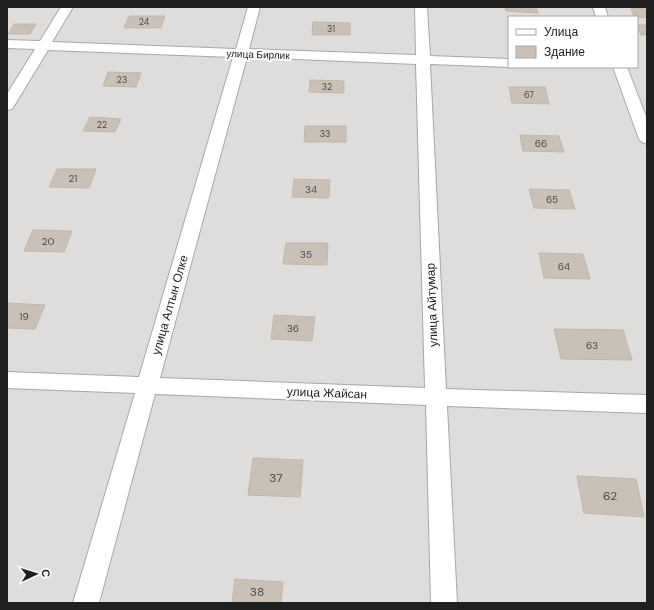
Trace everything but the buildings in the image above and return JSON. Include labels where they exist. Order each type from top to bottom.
[{"type":"street","points":[[7,106],[45,46],[67,7]]},
{"type":"street","name":"улица Алтын Олке","points":[[86,603],[254,7]]},
{"type":"street","name":"улица Айтумар","points":[[420,7],[444,603]]},
{"type":"street","name":"улица Бирлик","points":[[7,44],[508,63]]},
{"type":"street","points":[[620,68],[647,140]]},
{"type":"street","name":"улица Жайсан","points":[[7,380],[647,404]]},
{"type":"shaded area","points":[[7,7],[647,7],[647,603],[7,603]]}]
